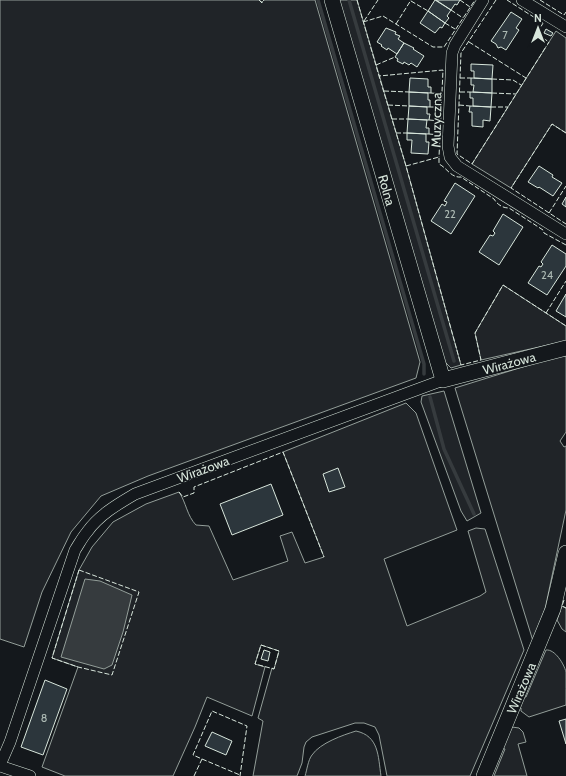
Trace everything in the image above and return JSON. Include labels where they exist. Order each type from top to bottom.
[{"type":"street","name":"Rolna","points":[[332,0],[443,380]]},
{"type":"street","name":"Muzyczna","points":[[483,0],[455,45],[452,53],[448,146],[450,157],[457,166],[566,234]]},
{"type":"street","points":[[522,0],[566,27]]},
{"type":"street","name":"Wirażowa","points":[[0,765],[12,736],[75,550],[87,531],[105,513],[135,494],[443,380],[566,348]]},
{"type":"street","name":"Wirażowa","points":[[484,776],[553,609],[566,553]]},
{"type":"street","points":[[0,765],[30,776]]},
{"type":"shaded area","points":[[0,0],[259,0],[262,2],[264,0],[315,0],[420,362],[416,378],[148,476],[101,496],[71,532],[42,592],[24,647],[0,639]]},
{"type":"shaded area","points":[[337,0],[357,0],[406,166],[461,365],[451,368],[444,361]]},
{"type":"shaded area","points":[[556,31],[566,38],[566,133],[552,124],[511,188],[472,164]]},
{"type":"shaded area","points":[[503,285],[566,326],[566,341],[481,360],[475,333]]},
{"type":"shaded area","points":[[558,356],[566,356],[566,432],[560,441],[564,447],[566,446],[566,510],[545,609],[533,641],[455,388]]},
{"type":"shaded area","points":[[444,391],[481,513],[467,521],[461,511],[421,402],[422,396]]},
{"type":"shaded area","points":[[406,403],[416,413],[457,530],[384,559],[407,626],[480,596],[486,592],[468,531],[476,528],[485,529],[524,650],[470,776],[387,776],[379,735],[375,727],[364,723],[355,723],[312,737],[306,742],[302,763],[297,776],[253,776],[263,721],[258,718],[272,668],[274,669],[279,651],[261,645],[255,664],[265,667],[252,716],[207,697],[173,776],[65,776],[42,767],[78,667],[52,658],[79,570],[92,547],[113,522],[146,504],[179,492],[196,525],[209,526],[233,580],[288,561],[280,536],[292,532],[305,563],[324,557],[283,452]]},
{"type":"shaded area","points":[[85,579],[100,581],[132,595],[123,632],[112,665],[104,669],[61,657]]},
{"type":"shaded area","points":[[562,606],[566,608],[566,632],[562,629],[557,620]]},
{"type":"shaded area","points":[[546,650],[556,654],[565,669],[566,705],[529,717],[521,711],[521,708],[518,707],[523,697],[526,697]]},
{"type":"shaded area","points":[[512,727],[519,728],[523,732],[526,742],[518,744],[527,776],[494,776],[505,749],[501,747]]},
{"type":"shaded area","points":[[356,731],[369,737],[373,742],[378,754],[381,776],[305,776],[312,755],[320,747],[332,740]]},
{"type":"building","points":[[435,0],[451,10],[447,16],[449,18],[445,23],[428,11]]},
{"type":"building","points":[[436,0],[460,0],[451,10]]},
{"type":"building","points":[[428,11],[445,23],[442,28],[440,27],[435,33],[420,23]]},
{"type":"building","points":[[511,12],[522,19],[516,28],[519,30],[506,50],[501,47],[498,48],[496,44],[491,41]]},
{"type":"building","points":[[386,28],[396,32],[395,34],[400,36],[398,39],[404,43],[397,54],[388,48],[387,50],[377,42]]},
{"type":"building","points":[[546,29],[553,33],[551,36],[544,33]]},
{"type":"building","points":[[404,43],[414,48],[413,49],[424,56],[417,67],[411,63],[409,65],[404,62],[403,64],[397,61],[398,59],[395,57]]},
{"type":"building","points":[[471,64],[493,65],[492,79],[474,78],[474,71],[471,71]]},
{"type":"building","points":[[410,78],[428,79],[428,87],[431,87],[431,93],[409,92]]},
{"type":"building","points":[[471,78],[492,79],[492,93],[473,92],[474,85],[471,85]]},
{"type":"building","points":[[409,92],[428,93],[430,107],[409,106]]},
{"type":"building","points":[[470,92],[492,93],[491,107],[473,106],[473,98],[470,98]]},
{"type":"building","points":[[409,106],[427,107],[427,114],[430,114],[429,120],[408,119]]},
{"type":"building","points":[[470,106],[491,107],[490,121],[483,120],[483,127],[472,126],[472,112],[469,112]]},
{"type":"building","points":[[408,119],[427,120],[426,128],[429,128],[429,134],[407,133]]},
{"type":"building","points":[[407,133],[426,134],[426,142],[429,142],[428,154],[411,153],[412,140],[407,140]]},
{"type":"building","points":[[539,166],[562,183],[553,196],[528,182]]},
{"type":"building","points":[[455,183],[475,196],[451,234],[431,221],[442,204],[445,206],[447,202],[444,201]]},
{"type":"building","points":[[566,197],[566,207],[562,204]]},
{"type":"building","points":[[503,214],[523,227],[499,265],[479,252],[490,235],[493,236],[495,233],[493,231]]},
{"type":"building","points":[[552,245],[566,254],[566,266],[547,295],[528,283],[539,266],[541,267],[543,264],[541,262]]},
{"type":"building","points":[[566,294],[566,317],[556,311]]},
{"type":"building","points":[[338,468],[345,487],[329,492],[323,474]]},
{"type":"building","points":[[271,484],[283,515],[232,535],[220,504]]},
{"type":"building","points":[[264,650],[270,652],[268,661],[261,659]]},
{"type":"building","points":[[45,680],[67,689],[43,755],[21,747]]},
{"type":"building","points":[[566,719],[566,744],[559,721]]},
{"type":"building","points":[[212,732],[232,741],[226,755],[205,746]]},
{"type":"waterway","points":[[318,0],[424,364],[424,374]]},
{"type":"waterway","points":[[349,0],[454,361]]},
{"type":"waterway","points":[[430,397],[444,449],[474,514]]},
{"type":"fence","points":[[259,0],[262,3],[264,0]]},
{"type":"fence","points":[[357,0],[379,76]]},
{"type":"fence","points":[[364,21],[378,0]]},
{"type":"fence","points":[[396,24],[411,0]]},
{"type":"fence","points":[[460,0],[470,7]]},
{"type":"fence","points":[[363,22],[383,16],[433,47],[444,47],[475,0]]},
{"type":"fence","points":[[496,0],[461,53],[457,154],[472,164],[549,42],[537,34],[543,23],[507,0]]},
{"type":"fence","points":[[540,0],[564,15],[566,12]]},
{"type":"fence","points":[[411,1],[428,11]]},
{"type":"fence","points":[[451,10],[463,18]]},
{"type":"fence","points":[[445,23],[455,29]]},
{"type":"fence","points":[[469,42],[526,78]]},
{"type":"fence","points":[[376,65],[395,57]]},
{"type":"fence","points":[[406,166],[379,76],[443,70],[439,157]]},
{"type":"fence","points":[[460,78],[471,78]]},
{"type":"fence","points":[[492,79],[513,80],[521,85]]},
{"type":"fence","points":[[384,91],[409,92]]},
{"type":"fence","points":[[460,92],[470,92]]},
{"type":"fence","points":[[431,93],[442,94]]},
{"type":"fence","points":[[492,93],[516,94]]},
{"type":"fence","points":[[388,105],[409,106]]},
{"type":"fence","points":[[459,105],[470,106]]},
{"type":"fence","points":[[430,107],[441,107]]},
{"type":"fence","points":[[491,107],[508,107]]},
{"type":"fence","points":[[392,119],[408,119]]},
{"type":"fence","points":[[429,120],[441,121]]},
{"type":"fence","points":[[566,133],[552,124],[511,188],[566,224]]},
{"type":"fence","points":[[396,133],[407,133]]},
{"type":"fence","points":[[429,134],[440,135]]},
{"type":"fence","points":[[566,245],[544,233],[543,230],[509,208],[500,205],[494,199],[461,177],[454,176],[439,164],[439,157],[406,166],[461,365],[481,360],[475,333],[503,285],[566,326]]},
{"type":"fence","points":[[549,213],[566,186]]},
{"type":"fence","points":[[546,313],[566,281]]},
{"type":"fence","points":[[179,492],[183,497],[194,493],[194,487],[283,452],[324,557]]},
{"type":"fence","points":[[79,570],[139,592],[112,675],[78,667],[52,658],[79,570]]},
{"type":"fence","points":[[564,600],[562,606],[566,608]]},
{"type":"fence","points":[[261,645],[279,651],[274,669],[255,664],[261,645]]},
{"type":"fence","points":[[194,776],[202,759],[193,755],[212,711],[247,726],[240,776]]},
{"type":"fence","points":[[202,759],[240,775]]}]
